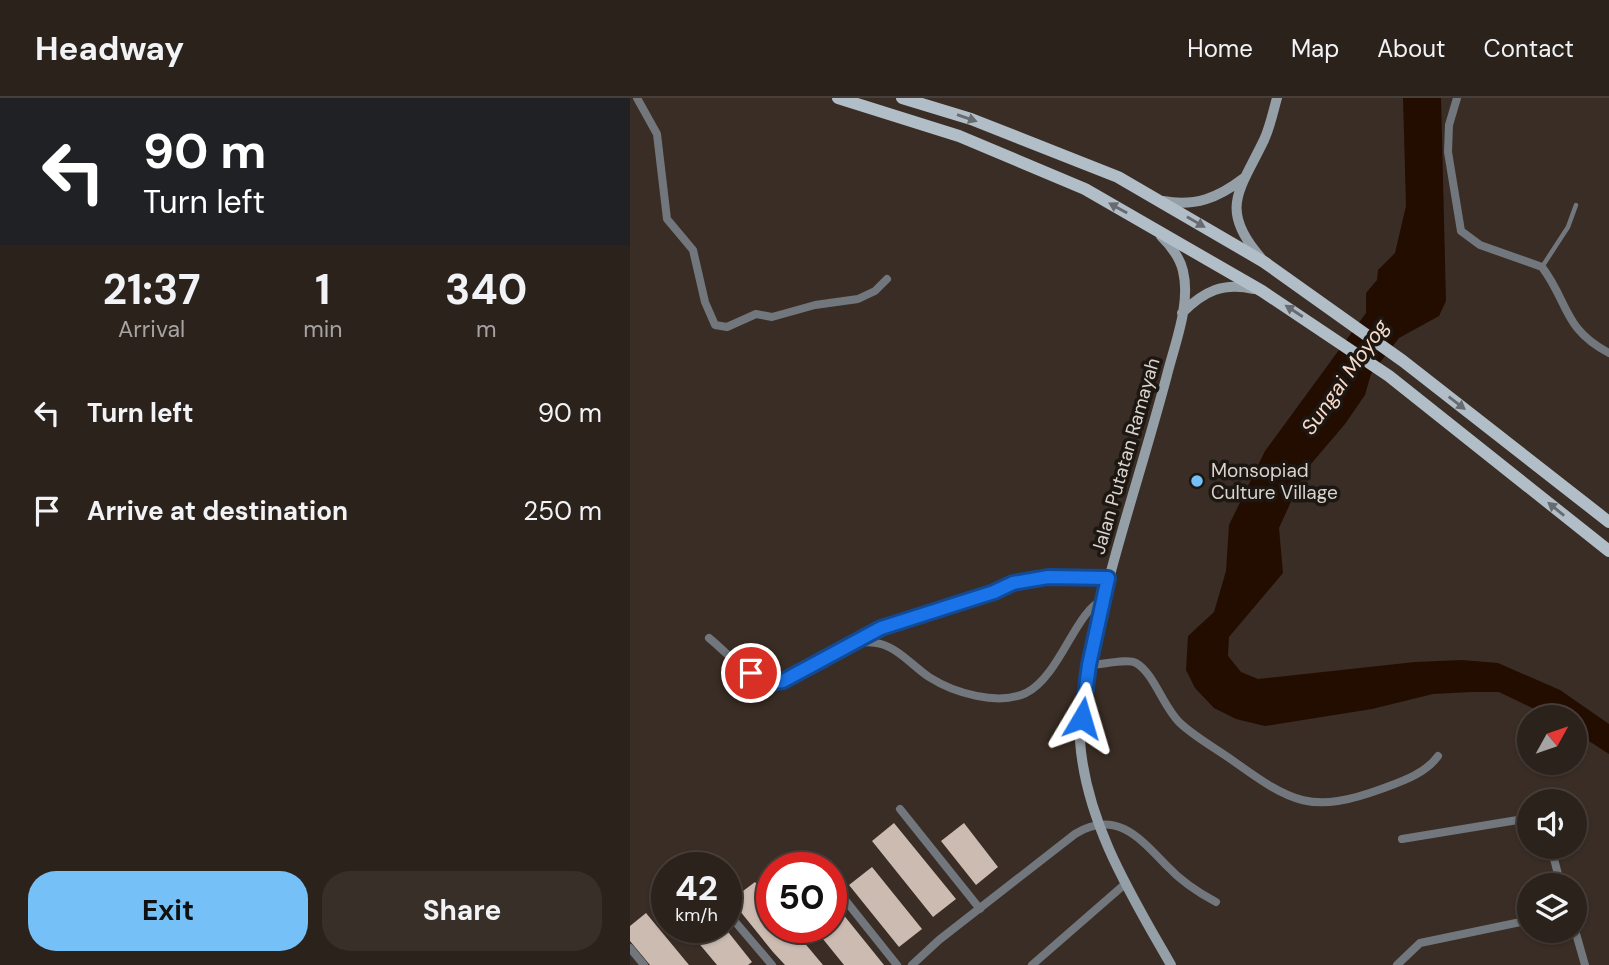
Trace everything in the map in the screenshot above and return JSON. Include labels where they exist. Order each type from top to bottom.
[{"type":"main road","points":[[838,98],[959,136],[1084,189],[1152,226],[1262,291],[1389,376],[1609,551]]},
{"type":"main road","points":[[902,98],[971,119],[1118,177],[1264,262],[1403,361],[1609,522]]},
{"type":"main road","points":[[1264,262],[1241,232],[1236,214],[1237,197],[1265,137],[1277,98]]},
{"type":"main road","points":[[1159,201],[1192,204],[1210,199],[1244,178]]},
{"type":"main road","name":"Jalan Putatan Ramayah","points":[[1152,226],[1177,256],[1183,271],[1182,313],[1138,484],[1108,578],[1089,665],[1080,739],[1086,779],[1099,824],[1125,884],[1171,965]]},
{"type":"main road","points":[[1182,313],[1195,299],[1224,286],[1262,291]]},
{"type":"street","points":[[637,98],[657,134],[667,219],[694,250],[705,302],[715,325],[727,327],[756,314],[772,317],[815,305],[858,299],[875,291],[887,279]]},
{"type":"street","points":[[1457,98],[1449,125],[1448,152],[1459,228],[1467,239],[1542,267],[1574,327],[1591,343],[1609,352]]},
{"type":"street","points":[[709,638],[751,673],[768,683],[783,681],[881,628],[1020,581],[1048,577],[1108,578]]},
{"type":"street","points":[[859,642],[881,644],[945,685],[980,696],[1018,696],[1041,681],[1071,642],[1089,609],[1103,600]]},
{"type":"street","points":[[1089,665],[1109,665],[1127,660],[1136,663],[1153,681],[1166,707],[1181,724],[1272,788],[1302,802],[1357,797],[1410,777],[1438,756]]},
{"type":"street","points":[[900,810],[980,909]]},
{"type":"street","points":[[1402,839],[1517,820]]},
{"type":"street","points":[[912,965],[1075,834],[1099,824],[1114,825],[1132,832],[1155,852],[1168,868],[1216,902]]},
{"type":"street","points":[[1032,965],[1125,884]]},
{"type":"street","points":[[847,902],[897,965]]},
{"type":"street","points":[[1397,965],[1420,943],[1517,923]]},
{"type":"street","points":[[742,930],[772,965]]},
{"type":"street","points":[[1579,943],[1585,965]]},
{"type":"street","points":[[630,948],[644,965]]},
{"type":"lane","points":[[1542,267],[1562,238],[1576,205]]},
{"type":"water","name":"Sungai Moyog","points":[[1403,98],[1441,98],[1446,301],[1439,316],[1399,338],[1371,374],[1365,395],[1345,424],[1305,471],[1279,528],[1283,573],[1229,637],[1228,656],[1241,672],[1258,679],[1415,662],[1462,660],[1498,663],[1560,690],[1582,705],[1526,705],[1499,692],[1472,692],[1433,694],[1372,709],[1265,726],[1236,719],[1214,708],[1195,688],[1186,670],[1188,636],[1214,612],[1226,571],[1229,525],[1265,451],[1366,313],[1366,293],[1377,280],[1378,270],[1395,253],[1406,206]]},
{"type":"water","points":[[1587,709],[1609,724],[1609,754],[1587,740]]},
{"type":"building","points":[[894,823],[956,899],[933,917],[872,841]]},
{"type":"building","points":[[964,823],[998,867],[976,885],[941,841]]},
{"type":"building","points":[[872,867],[922,929],[899,947],[849,885]]},
{"type":"building","points":[[756,883],[756,931],[742,914],[742,892]]},
{"type":"building","points":[[646,913],[651,919],[651,943],[671,943],[689,965],[650,965],[630,941],[630,926]]},
{"type":"building","points":[[847,919],[884,965],[844,965],[826,943],[847,943]]},
{"type":"building","points":[[699,943],[737,943],[752,962],[748,965],[717,965]]},
{"type":"building","points":[[766,943],[805,943],[823,965],[785,965]]},
{"type":"place","name":"Monsopiad Culture Village","points":[[1197,481]]},
{"type":"route","points":[[751,673],[768,683],[783,681],[881,628],[1028,579],[1108,578],[1089,665],[1082,718]]}]
